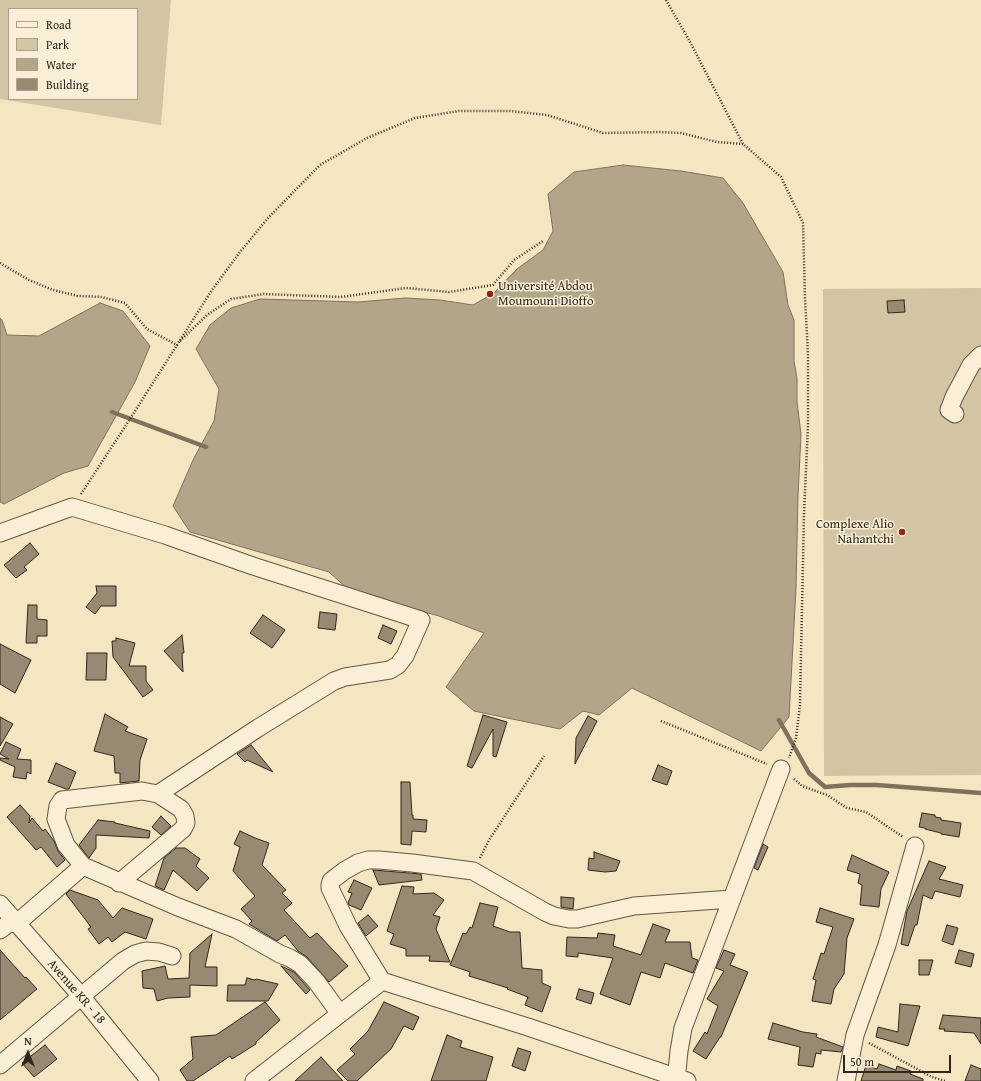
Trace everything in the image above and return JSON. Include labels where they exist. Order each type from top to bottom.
[{"type":"street","points":[[955,414],[949,410],[954,397],[971,365],[981,355]]},
{"type":"street","points":[[0,533],[72,508],[165,535],[252,566],[422,620],[405,656],[390,670],[345,676],[334,681],[158,794]]},
{"type":"street","points":[[732,899],[646,904],[577,919],[569,919],[554,916],[545,912],[473,871],[412,863],[368,860],[358,863],[344,871],[331,881],[330,888],[348,926],[382,980],[528,1027],[680,1080],[679,1051],[683,1028],[732,899],[781,769]]},
{"type":"street","points":[[120,883],[183,828],[186,823],[185,816],[181,809],[158,794],[142,791],[62,800],[58,806],[56,819],[66,845],[83,866],[120,883],[236,930],[295,961],[300,964],[316,981],[340,1014]]},
{"type":"street","points":[[846,1081],[855,1036],[887,945],[915,846]]},
{"type":"street","points":[[10,924],[83,866]]},
{"type":"street","name":"Avenue KR - 18","points":[[0,904],[10,924],[81,996],[150,1081]]},
{"type":"street","points":[[0,1065],[122,961],[135,954],[146,951],[159,952],[172,956]]},
{"type":"street","points":[[254,1081],[382,980]]},
{"type":"path","points":[[666,0],[689,40],[743,144],[781,177],[803,223],[808,424],[804,514],[800,705],[796,738],[792,752],[781,769]]},
{"type":"path","points":[[72,508],[212,290],[240,252],[268,218],[320,165],[367,138],[415,118],[459,111],[510,111],[546,115],[603,132],[681,133],[717,142],[743,144]]},
{"type":"path","points":[[176,345],[206,315],[231,299],[264,294],[341,297],[406,288],[449,292],[494,286],[514,260],[543,241]]},
{"type":"path","points":[[0,263],[29,280],[53,290],[78,296],[102,297],[125,303],[147,329],[176,345]]},
{"type":"path","points":[[473,871],[489,840],[544,756]]},
{"type":"path","points":[[855,1036],[932,1077],[945,1081]]},
{"type":"green space","points":[[0,0],[171,0],[161,125],[0,99]]},
{"type":"green space","name":"Complexe Alio Nahantchi","points":[[981,288],[981,775],[824,776],[823,289]]},
{"type":"water","points":[[623,165],[681,171],[723,178],[743,203],[783,272],[788,305],[794,320],[794,361],[797,378],[797,402],[801,434],[796,589],[789,717],[761,751],[632,688],[599,715],[583,711],[560,729],[474,711],[446,687],[484,633],[439,616],[351,592],[329,572],[190,532],[173,506],[193,460],[214,421],[219,389],[196,349],[210,325],[231,308],[260,299],[358,302],[405,298],[440,300],[473,305],[494,293],[517,269],[543,250],[553,231],[548,194],[574,172]]},
{"type":"water","points":[[100,303],[123,311],[150,346],[135,382],[88,466],[64,473],[4,504],[0,502],[0,318],[7,335],[39,336]]},
{"type":"building","points":[[904,300],[905,312],[888,313],[887,301]]},
{"type":"building","points":[[30,543],[39,554],[24,567],[27,570],[16,578],[4,565]]},
{"type":"building","points":[[96,586],[116,586],[116,606],[101,606],[95,614],[86,607],[97,593]]},
{"type":"building","points":[[28,605],[37,605],[37,619],[47,620],[47,636],[37,636],[37,643],[26,643]]},
{"type":"building","points":[[320,612],[337,614],[335,630],[318,628]]},
{"type":"building","points":[[263,615],[285,630],[272,648],[250,633]]},
{"type":"building","points":[[383,625],[397,631],[391,644],[378,638]]},
{"type":"building","points":[[182,635],[184,653],[182,653],[183,672],[164,651]]},
{"type":"building","points":[[116,638],[135,643],[129,666],[146,666],[146,681],[153,690],[143,697],[113,657],[112,641],[116,641]]},
{"type":"building","points":[[0,644],[31,660],[15,693],[0,684]]},
{"type":"building","points":[[87,653],[107,653],[106,680],[86,680]]},
{"type":"building","points":[[105,714],[128,727],[125,731],[147,739],[140,760],[139,781],[120,783],[120,773],[115,773],[114,756],[94,751]]},
{"type":"building","points":[[483,715],[507,722],[496,757],[493,756],[493,729],[472,768],[467,766]]},
{"type":"building","points":[[588,716],[597,721],[575,764],[576,738]]},
{"type":"building","points":[[0,717],[13,724],[0,746]]},
{"type":"building","points":[[6,742],[21,749],[17,759],[31,760],[31,774],[27,772],[26,779],[13,777],[15,767],[0,760],[0,758],[9,759],[0,754]]},
{"type":"building","points":[[251,745],[273,772],[247,760],[245,762],[237,754]]},
{"type":"building","points":[[56,763],[76,772],[69,789],[48,782]]},
{"type":"building","points":[[658,765],[672,771],[667,785],[652,780]]},
{"type":"building","points":[[401,782],[410,782],[413,819],[427,820],[426,832],[412,831],[411,845],[401,844]]},
{"type":"building","points":[[20,805],[30,816],[29,823],[32,818],[43,831],[45,829],[54,841],[58,851],[65,860],[57,867],[41,847],[36,850],[7,817]]},
{"type":"building","points":[[922,813],[935,815],[935,817],[941,818],[941,820],[961,823],[959,837],[941,834],[919,827]]},
{"type":"building","points":[[161,816],[171,826],[161,835],[152,827]]},
{"type":"building","points":[[98,820],[115,822],[150,831],[149,838],[96,835],[96,848],[89,858],[79,845]]},
{"type":"building","points":[[240,831],[269,843],[262,865],[286,890],[282,893],[292,903],[284,910],[310,938],[317,933],[348,966],[329,982],[307,957],[298,951],[285,935],[277,941],[249,924],[252,921],[241,909],[255,896],[233,871],[240,847],[234,844]]},
{"type":"building","points":[[763,844],[768,847],[758,870],[754,868]]},
{"type":"building","points":[[176,848],[185,848],[200,859],[196,866],[209,878],[197,891],[173,870],[164,890],[155,886],[164,858]]},
{"type":"building","points":[[594,852],[620,861],[616,871],[605,872],[588,870],[589,858],[594,859]]},
{"type":"building","points":[[852,855],[889,872],[881,889],[879,907],[860,905],[862,885],[858,883],[860,874],[847,870]]},
{"type":"building","points":[[929,861],[946,867],[939,879],[963,885],[960,897],[935,891],[932,899],[923,895],[917,925],[915,925],[908,946],[901,944],[907,911]]},
{"type":"building","points":[[373,870],[421,874],[422,880],[379,885]]},
{"type":"building","points":[[354,880],[372,888],[361,910],[349,905],[348,903],[352,893],[348,892]]},
{"type":"building","points":[[402,886],[414,887],[413,894],[434,893],[444,900],[433,915],[440,917],[436,929],[450,962],[429,961],[430,956],[406,956],[406,949],[390,944],[394,934],[387,931]]},
{"type":"building","points":[[70,890],[98,900],[113,918],[122,908],[153,919],[146,939],[125,932],[112,942],[108,937],[99,944],[88,929],[91,927],[66,894]]},
{"type":"building","points":[[561,897],[574,898],[573,909],[561,907]]},
{"type":"building","points":[[480,903],[498,907],[493,926],[510,932],[520,932],[522,968],[542,970],[542,983],[551,987],[542,1012],[525,1005],[528,997],[507,989],[508,988],[469,976],[470,972],[450,965],[463,933],[466,934],[470,927],[472,928]]},
{"type":"building","points":[[820,908],[854,919],[847,938],[844,974],[834,989],[831,1004],[812,1001],[816,980],[813,979],[821,953],[824,954],[833,927],[816,922]]},
{"type":"building","points":[[368,915],[378,926],[366,936],[358,923]]},
{"type":"building","points":[[653,924],[670,930],[665,942],[690,942],[692,958],[698,960],[693,973],[665,963],[660,978],[641,972],[630,1005],[600,994],[613,958],[578,953],[578,957],[566,956],[567,937],[597,938],[598,933],[615,935],[613,946],[641,955]]},
{"type":"building","points":[[947,925],[958,928],[953,945],[942,941]]},
{"type":"building","points":[[212,934],[205,967],[217,967],[217,986],[190,985],[190,997],[168,998],[157,1001],[154,989],[143,988],[142,971],[165,966],[168,979],[189,978],[190,953]]},
{"type":"building","points":[[0,950],[37,989],[0,1020]]},
{"type":"building","points":[[724,950],[735,954],[730,965],[748,972],[721,1037],[706,1059],[693,1051],[705,1032],[707,1034],[718,1006],[707,999],[724,971],[716,968]]},
{"type":"building","points":[[959,950],[974,954],[971,967],[955,963]]},
{"type":"building","points":[[919,960],[933,960],[929,975],[919,975]]},
{"type":"building","points":[[281,966],[294,972],[310,990],[306,994]]},
{"type":"building","points":[[247,978],[278,984],[268,1001],[227,1001],[228,985],[245,985]]},
{"type":"building","points":[[579,989],[594,993],[591,1004],[576,999]]},
{"type":"building","points":[[265,1002],[280,1020],[256,1042],[256,1044],[232,1059],[230,1056],[193,1081],[187,1081],[180,1070],[193,1059],[191,1037],[216,1035]]},
{"type":"building","points":[[384,1002],[419,1017],[413,1030],[404,1026],[391,1049],[357,1081],[348,1081],[337,1070],[355,1054],[350,1049],[368,1031]]},
{"type":"building","points":[[900,1004],[920,1006],[908,1046],[876,1037],[878,1027],[898,1032]]},
{"type":"building","points":[[943,1015],[981,1018],[981,1044],[974,1033],[944,1031],[945,1029],[939,1029]]},
{"type":"building","points":[[773,1023],[803,1032],[817,1034],[816,1037],[843,1047],[841,1052],[821,1050],[821,1054],[816,1053],[813,1067],[798,1065],[800,1047],[768,1039]]},
{"type":"building","points":[[447,1035],[462,1041],[460,1047],[493,1057],[486,1081],[431,1081]]},
{"type":"building","points":[[45,1045],[57,1059],[34,1077],[22,1063]]},
{"type":"building","points":[[518,1048],[531,1052],[525,1071],[512,1066]]},
{"type":"building","points":[[321,1057],[343,1081],[295,1081]]},
{"type":"building","points":[[879,1064],[896,1070],[897,1066],[911,1071],[910,1074],[923,1079],[923,1081],[861,1081],[866,1065],[877,1069]]},
{"type":"building","points":[[971,1065],[981,1069],[981,1081],[965,1081]]},
{"type":"waterway","points":[[112,412],[206,447]]},
{"type":"waterway","points":[[779,720],[809,773],[825,787],[877,785],[981,793]]},
{"type":"place","name":"Université Abdou Moumouni Dioffo","points":[[490,294]]},
{"type":"place","name":"Complexe Alio Nahantchi","points":[[902,532]]}]
